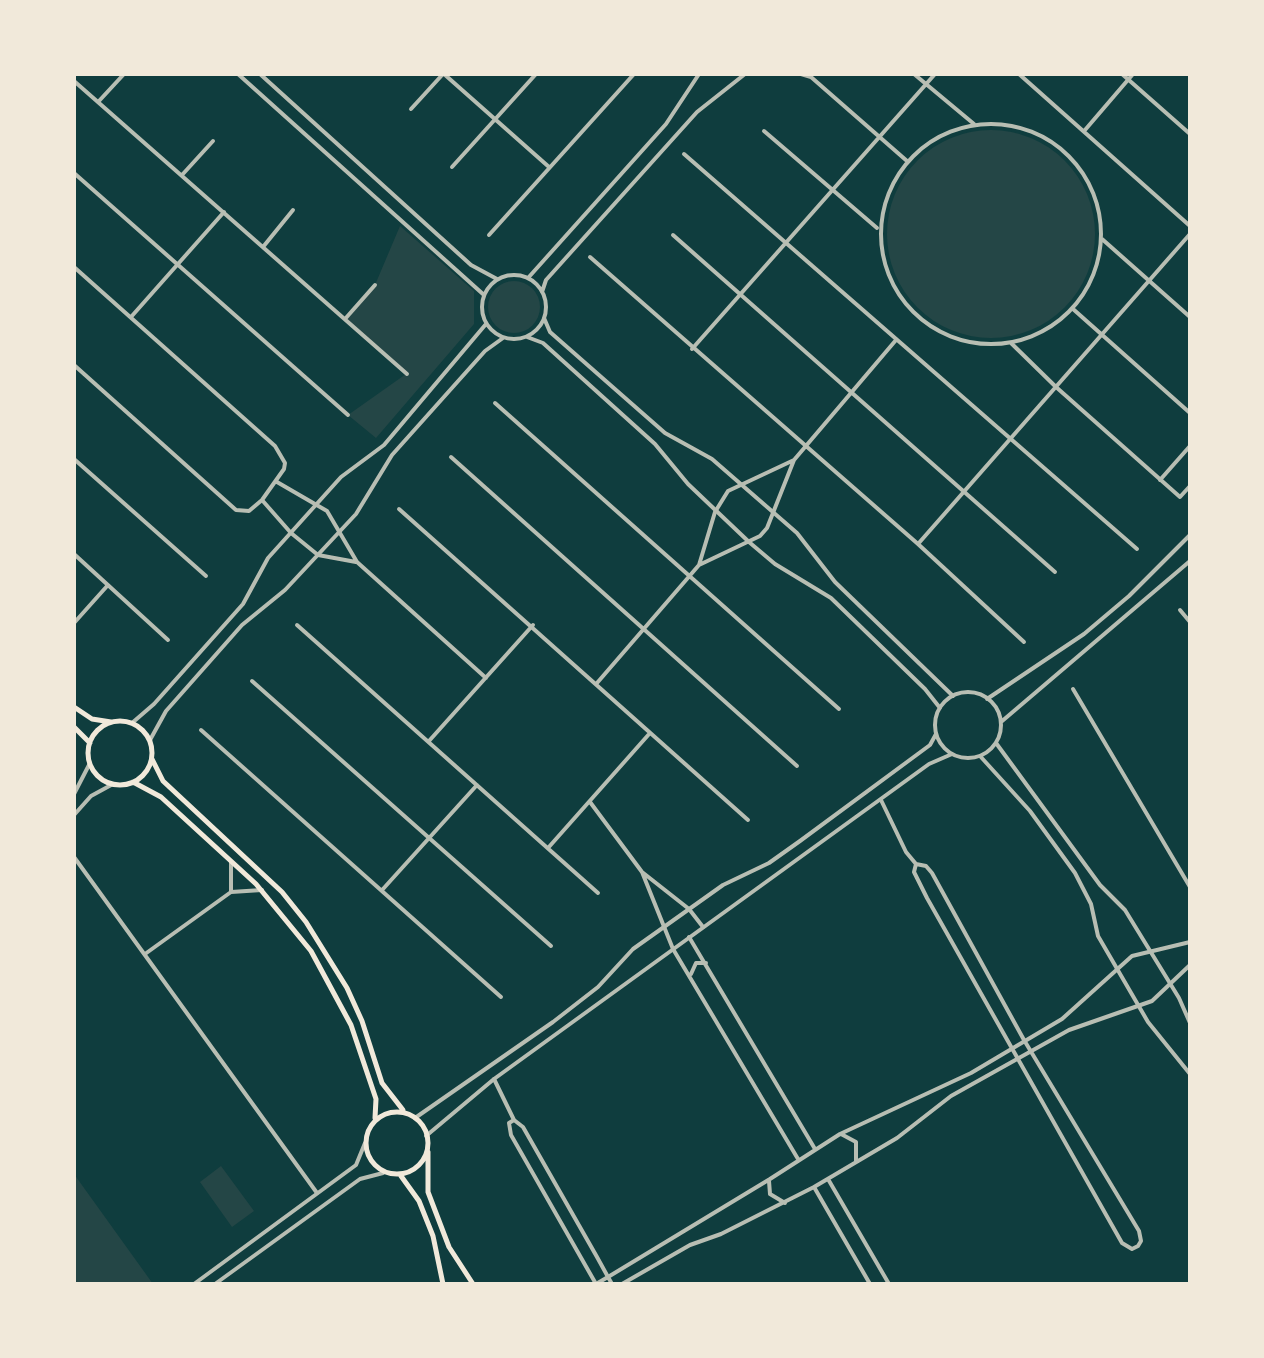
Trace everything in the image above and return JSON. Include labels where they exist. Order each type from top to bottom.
[{"type":"main road","points":[[74,707],[92,719],[132,723],[150,740],[152,759],[163,781],[272,882],[306,922],[352,999],[382,1083],[403,1110],[415,1118],[426,1136],[428,1192],[449,1247],[473,1284]]},
{"type":"main road","points":[[112,722],[103,726],[90,743],[90,763],[103,779],[113,784],[133,782],[142,776],[152,759]]},
{"type":"main road","points":[[74,727],[90,743]]},
{"type":"main road","points":[[133,782],[161,797],[262,890],[311,951],[346,1014],[376,1099],[375,1118],[365,1143],[383,1173],[401,1176],[419,1166],[428,1152]]},
{"type":"main road","points":[[375,1118],[403,1110]]},
{"type":"main road","points":[[401,1176],[419,1201],[433,1236],[443,1284]]},
{"type":"street","points":[[99,101],[124,74]]},
{"type":"street","points":[[238,74],[484,295]]},
{"type":"street","points":[[260,74],[471,265],[497,279]]},
{"type":"street","points":[[411,109],[443,74],[549,167]]},
{"type":"street","points":[[452,167],[536,74]]},
{"type":"street","points":[[489,235],[634,74]]},
{"type":"street","points":[[528,278],[666,124],[699,74]]},
{"type":"street","points":[[745,74],[697,112],[546,280],[542,292],[544,318],[550,332],[665,433],[712,459],[797,533],[835,582],[953,696]]},
{"type":"street","points":[[801,74],[810,76],[907,161]]},
{"type":"street","points":[[914,74],[975,125]]},
{"type":"street","points":[[692,349],[935,74]]},
{"type":"street","points":[[1019,74],[1190,226]]},
{"type":"street","points":[[1122,74],[1190,134]]},
{"type":"street","points":[[1085,130],[1133,74]]},
{"type":"street","points":[[74,81],[407,374]]},
{"type":"street","points":[[975,125],[1017,126],[1045,137],[1069,156],[1088,180],[1099,208],[1102,239],[1098,264],[1088,288],[1073,309],[1034,336],[1011,343],[978,344],[947,335],[919,317],[897,292],[884,262],[878,229],[893,181],[907,161],[930,141],[957,128],[975,125]]},
{"type":"street","points":[[764,131],[878,229]]},
{"type":"street","points":[[182,175],[213,141]]},
{"type":"street","points":[[684,154],[1137,549]]},
{"type":"street","points":[[74,173],[348,415]]},
{"type":"street","points":[[263,247],[293,210]]},
{"type":"street","points":[[131,317],[224,212]]},
{"type":"street","points":[[918,544],[1190,234]]},
{"type":"street","points":[[673,235],[1055,572]]},
{"type":"street","points":[[1102,239],[1190,317]]},
{"type":"street","points":[[590,257],[918,544],[1024,642]]},
{"type":"street","points":[[74,267],[275,446],[285,463],[277,482],[262,500],[243,513],[228,505],[74,365]]},
{"type":"street","points":[[503,338],[486,324],[482,315],[484,295],[497,279],[507,276],[528,278],[542,292]]},
{"type":"street","points":[[345,319],[375,285]]},
{"type":"street","points":[[1073,309],[1190,413]]},
{"type":"street","points":[[527,337],[544,318]]},
{"type":"street","points":[[132,723],[154,704],[243,604],[268,558],[341,477],[384,445],[486,324]]},
{"type":"street","points":[[150,740],[166,711],[242,625],[285,590],[341,530],[372,490],[392,455],[485,351],[503,338],[527,337],[543,343],[655,444],[715,512],[749,542],[775,564],[831,598],[925,689],[940,708]]},
{"type":"street","points":[[699,565],[749,542],[767,528],[794,460],[896,340]]},
{"type":"street","points":[[1011,343],[1180,497],[1190,486]]},
{"type":"street","points":[[74,379],[81,371]]},
{"type":"street","points":[[495,403],[839,709]]},
{"type":"street","points":[[1160,480],[1190,446]]},
{"type":"street","points":[[451,457],[797,766]]},
{"type":"street","points":[[74,459],[206,576]]},
{"type":"street","points":[[597,683],[699,565],[715,512],[728,491],[794,460]]},
{"type":"street","points":[[277,482],[317,504],[341,530],[357,562],[486,678]]},
{"type":"street","points":[[262,500],[291,533],[318,555],[357,562]]},
{"type":"street","points":[[399,509],[533,625],[748,820]]},
{"type":"street","points":[[987,699],[1084,634],[1129,596],[1190,535]]},
{"type":"street","points":[[74,554],[168,640]]},
{"type":"street","points":[[936,734],[952,754],[980,756],[996,743],[1001,722],[1190,561]]},
{"type":"street","points":[[74,623],[108,585]]},
{"type":"street","points":[[1180,610],[1190,622]]},
{"type":"street","points":[[297,625],[598,893]]},
{"type":"street","points":[[429,741],[533,625]]},
{"type":"street","points":[[252,681],[551,946]]},
{"type":"street","points":[[1073,689],[1190,887]]},
{"type":"street","points":[[415,1118],[598,987],[633,949],[723,885],[769,863],[930,745],[936,734],[940,708],[953,696],[969,693],[987,699],[1001,722]]},
{"type":"street","points":[[201,730],[501,997]]},
{"type":"street","points":[[548,848],[650,733]]},
{"type":"street","points":[[996,743],[1100,885],[1125,910],[1190,1023]]},
{"type":"street","points":[[426,1136],[494,1079],[689,937],[929,764],[952,754]]},
{"type":"street","points":[[980,756],[1030,811],[1075,873],[1091,904],[1098,936],[1139,1005],[1190,1074]]},
{"type":"street","points":[[74,794],[90,763]]},
{"type":"street","points":[[74,815],[91,796],[113,784]]},
{"type":"street","points":[[383,889],[477,785]]},
{"type":"street","points":[[881,800],[902,845],[916,864],[926,866],[932,873],[1024,1040],[1139,1231],[1141,1241],[1138,1246],[1132,1249],[1122,1243],[927,898],[914,872],[916,864]]},
{"type":"street","points":[[590,802],[642,872],[689,909],[703,927]]},
{"type":"street","points":[[74,857],[317,1193]]},
{"type":"street","points":[[231,862],[231,892]]},
{"type":"street","points":[[642,872],[673,949],[798,1159]]},
{"type":"street","points":[[145,954],[231,892],[262,890]]},
{"type":"street","points":[[689,937],[708,964],[815,1149]]},
{"type":"street","points":[[514,1120],[509,1123],[511,1135],[596,1284],[840,1134],[971,1073],[1062,1019],[1132,956],[1190,942]]},
{"type":"street","points":[[691,975],[696,963],[708,964]]},
{"type":"street","points":[[622,1284],[690,1245],[814,1187],[897,1138],[951,1096],[1069,1030],[1152,1001],[1190,965]]},
{"type":"street","points":[[494,1079],[514,1120],[523,1127],[612,1284]]},
{"type":"street","points":[[840,1134],[856,1142],[856,1161]]},
{"type":"street","points":[[194,1284],[356,1165],[365,1143]]},
{"type":"street","points":[[215,1284],[360,1179],[383,1173]]},
{"type":"street","points":[[770,1179],[770,1194],[785,1203]]},
{"type":"street","points":[[828,1179],[889,1284]]},
{"type":"street","points":[[814,1187],[870,1284]]},
{"type":"street","points":[[583,1261],[587,1255],[597,1257]]},
{"type":"shaded area","points":[[991,130],[1031,138],[1064,161],[1087,194],[1095,234],[1087,274],[1064,307],[1031,330],[991,338],[951,330],[918,307],[895,274],[887,234],[895,194],[918,161],[951,138]]},
{"type":"shaded area","points":[[400,226],[474,291],[474,324],[376,438],[348,415],[406,374],[345,319],[375,285]]},
{"type":"shaded area","points":[[514,281],[532,289],[540,307],[532,325],[514,333],[496,325],[488,307],[496,289]]},
{"type":"shaded area","points":[[221,1166],[254,1211],[232,1227],[200,1182]]},
{"type":"shaded area","points":[[74,1174],[153,1284],[74,1284]]}]
